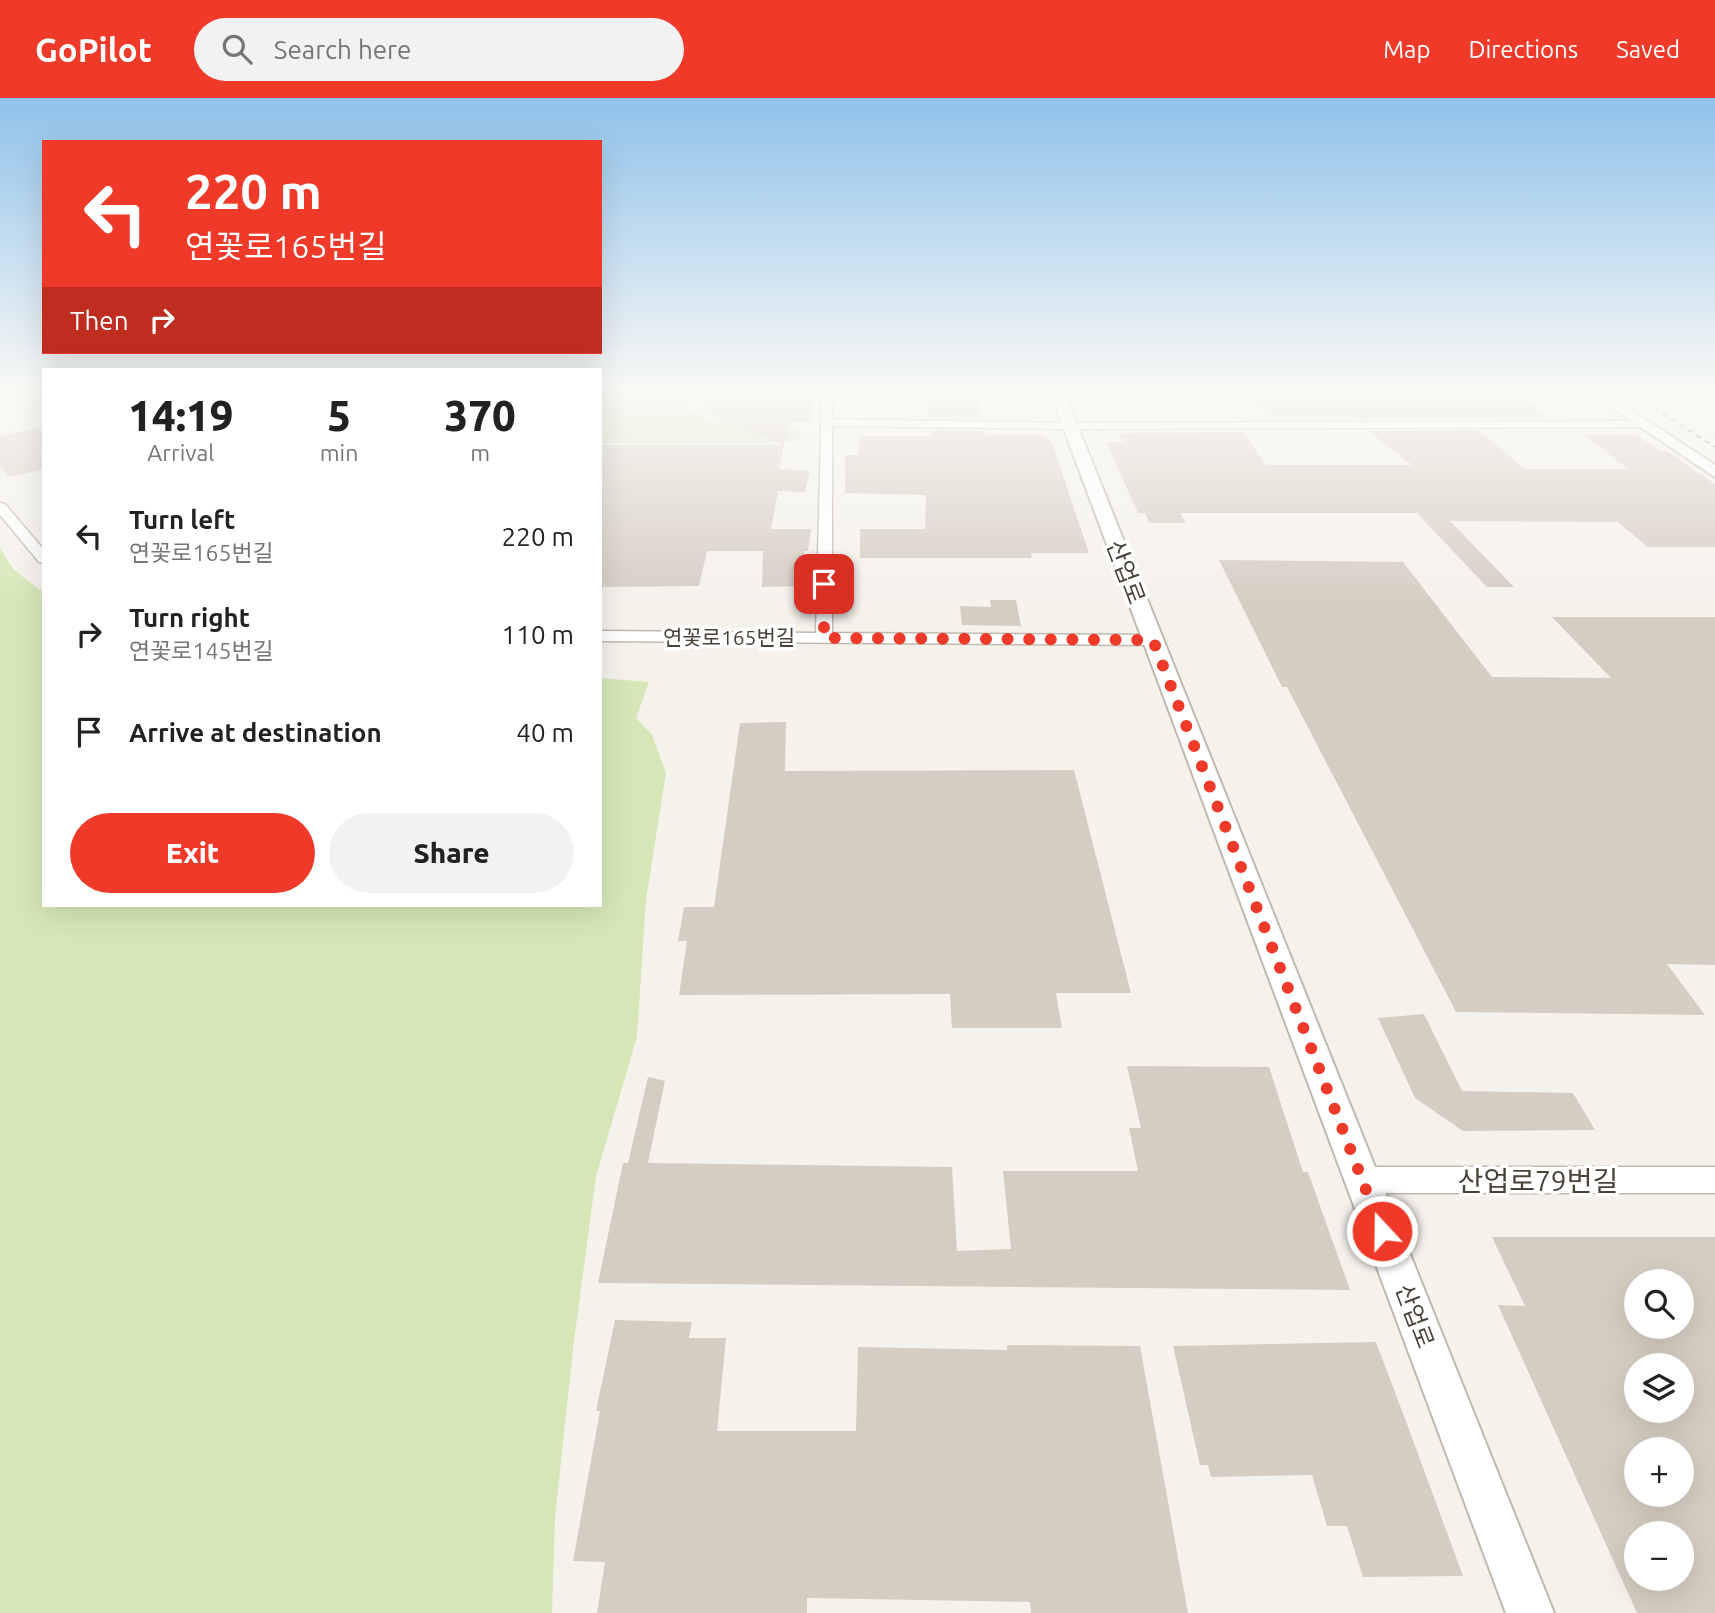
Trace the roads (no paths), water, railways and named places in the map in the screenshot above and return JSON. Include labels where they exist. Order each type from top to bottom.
[{"type":"street","points":[[824,638],[826,463]]},
{"type":"street","name":"산업로","points":[[1084,463],[1530,1613]]},
{"type":"street","points":[[0,507],[42,557]]},
{"type":"street","name":"연꽃로165번길","points":[[602,636],[1153,640]]},
{"type":"street","name":"산업로79번길","points":[[1362,1180],[1715,1180]]}]
